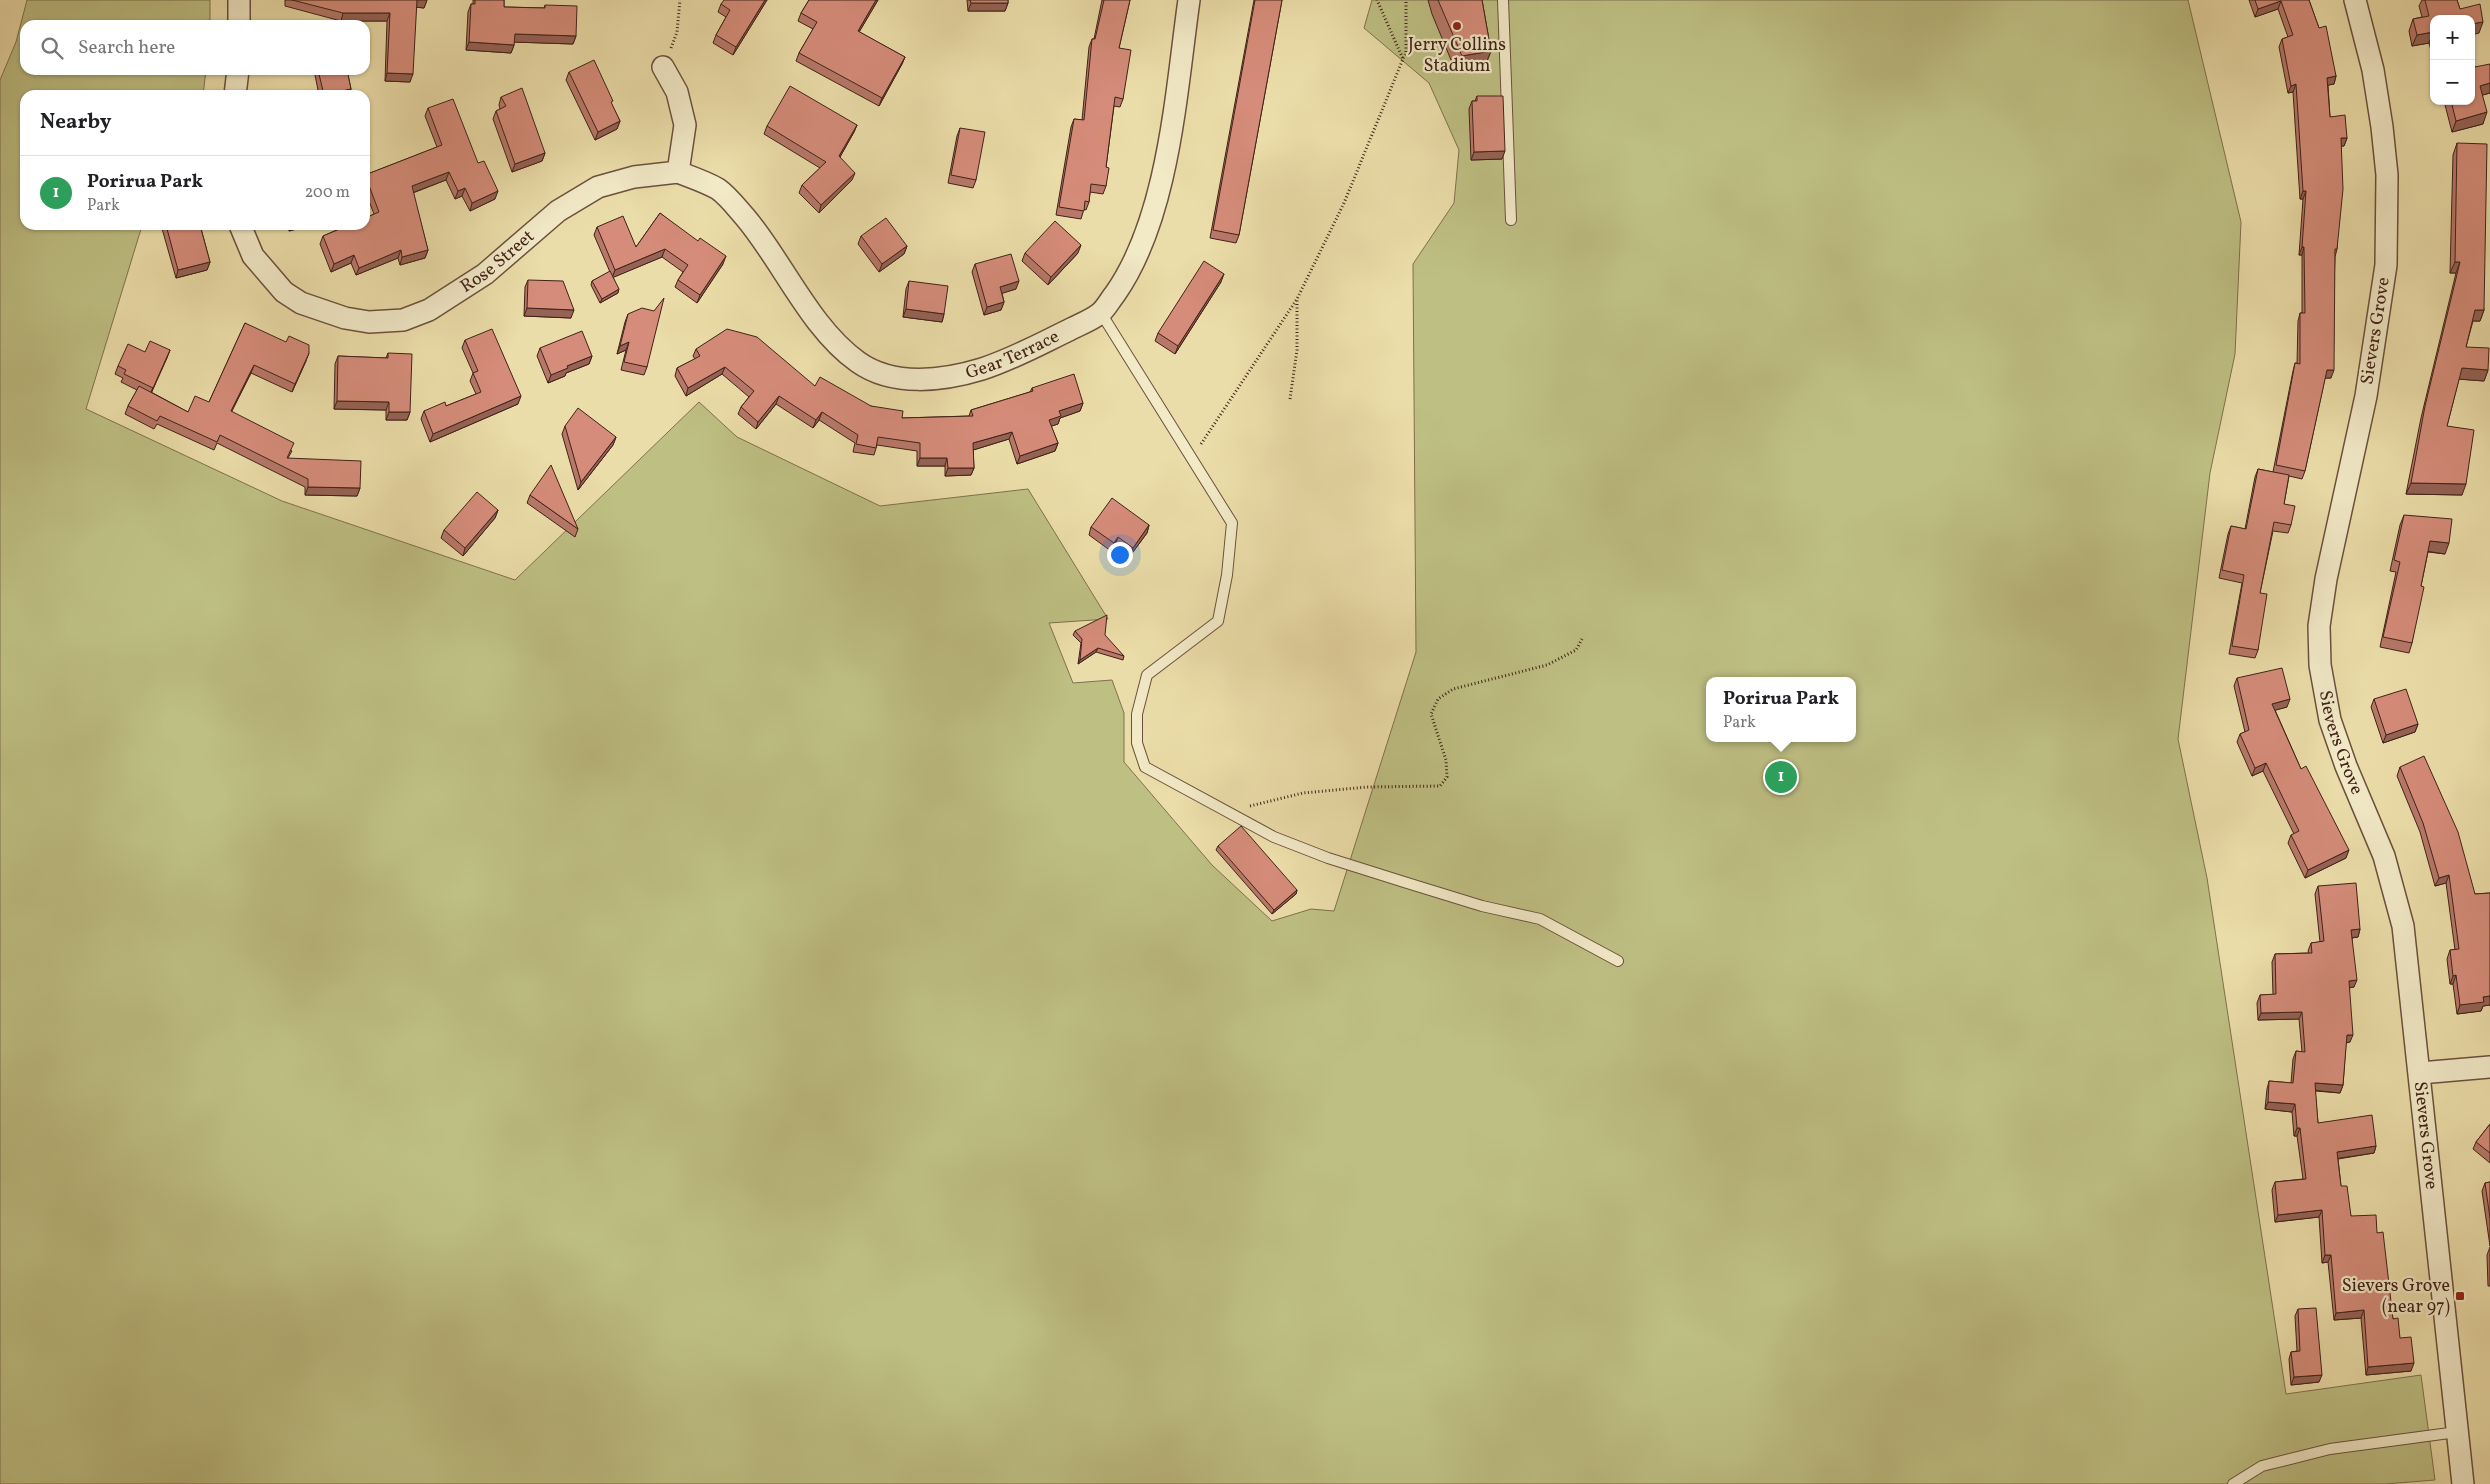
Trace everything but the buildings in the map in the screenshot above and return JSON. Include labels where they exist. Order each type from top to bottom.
[{"type":"street","points":[[239,0],[240,20]]},
{"type":"street","name":"Gear Terrace","points":[[678,172],[718,190],[738,208],[757,230],[804,301],[833,340],[858,362],[882,376],[915,379],[964,375],[1021,354],[1100,314],[1129,273],[1146,230],[1167,159],[1189,0]]},
{"type":"street","name":"Sievers Grove","points":[[2355,0],[2373,70],[2382,127],[2387,175],[2386,265],[2366,396],[2326,579],[2319,626],[2320,665],[2333,729],[2346,766],[2384,856],[2403,926],[2463,1484]]},
{"type":"street","points":[[662,68],[677,92],[685,125],[678,172]]},
{"type":"street","points":[[236,90],[237,75]]},
{"type":"street","name":"Rose Street","points":[[242,230],[253,256],[284,292],[301,303],[345,318],[368,322],[403,320],[428,310],[485,274],[558,211],[598,187],[634,177],[678,172]]},
{"type":"street","points":[[2420,1074],[2490,1067]]},
{"type":"lane","points":[[1502,0],[1511,220]]},
{"type":"lane","points":[[1100,314],[1232,523],[1226,582],[1218,621],[1147,675],[1137,714],[1137,743],[1145,768],[1274,837],[1328,858],[1482,906],[1540,919],[1618,961]]},
{"type":"lane","points":[[2233,1484],[2262,1466],[2330,1449],[2457,1432]]},
{"type":"path","points":[[662,68],[677,32],[680,0]]},
{"type":"path","points":[[1377,0],[1403,59]]},
{"type":"path","points":[[1192,459],[1297,299],[1344,203],[1406,54],[1406,0]]},
{"type":"path","points":[[1290,399],[1297,350],[1297,299]]},
{"type":"path","points":[[1228,811],[1303,793],[1367,787],[1440,786],[1447,777],[1446,760],[1431,714],[1438,699],[1453,689],[1547,665],[1576,650],[1582,639]]},
{"type":"green space","points":[[27,0],[210,0],[210,20],[22,20]]},
{"type":"green space","points":[[1372,0],[2188,0],[2241,222],[2235,354],[2210,473],[2178,739],[2207,878],[2286,1394],[2421,1375],[2435,1480],[2385,1484],[0,1484],[0,80],[16,42],[20,27],[20,75],[205,75],[204,90],[20,90],[20,230],[141,230],[86,409],[282,501],[515,580],[699,402],[737,437],[880,506],[1028,489],[1108,619],[1049,623],[1073,683],[1112,680],[1124,713],[1124,762],[1212,865],[1272,921],[1311,909],[1334,911],[1416,652],[1413,264],[1454,203],[1459,150],[1429,83],[1364,28]]},
{"type":"place","name":"Jerry Collins Stadium","points":[[1457,26]]},
{"type":"place","name":"Porirua Park","points":[[1781,777]]},
{"type":"place","name":"Sievers Grove (near 97)","points":[[2460,1296]]}]
